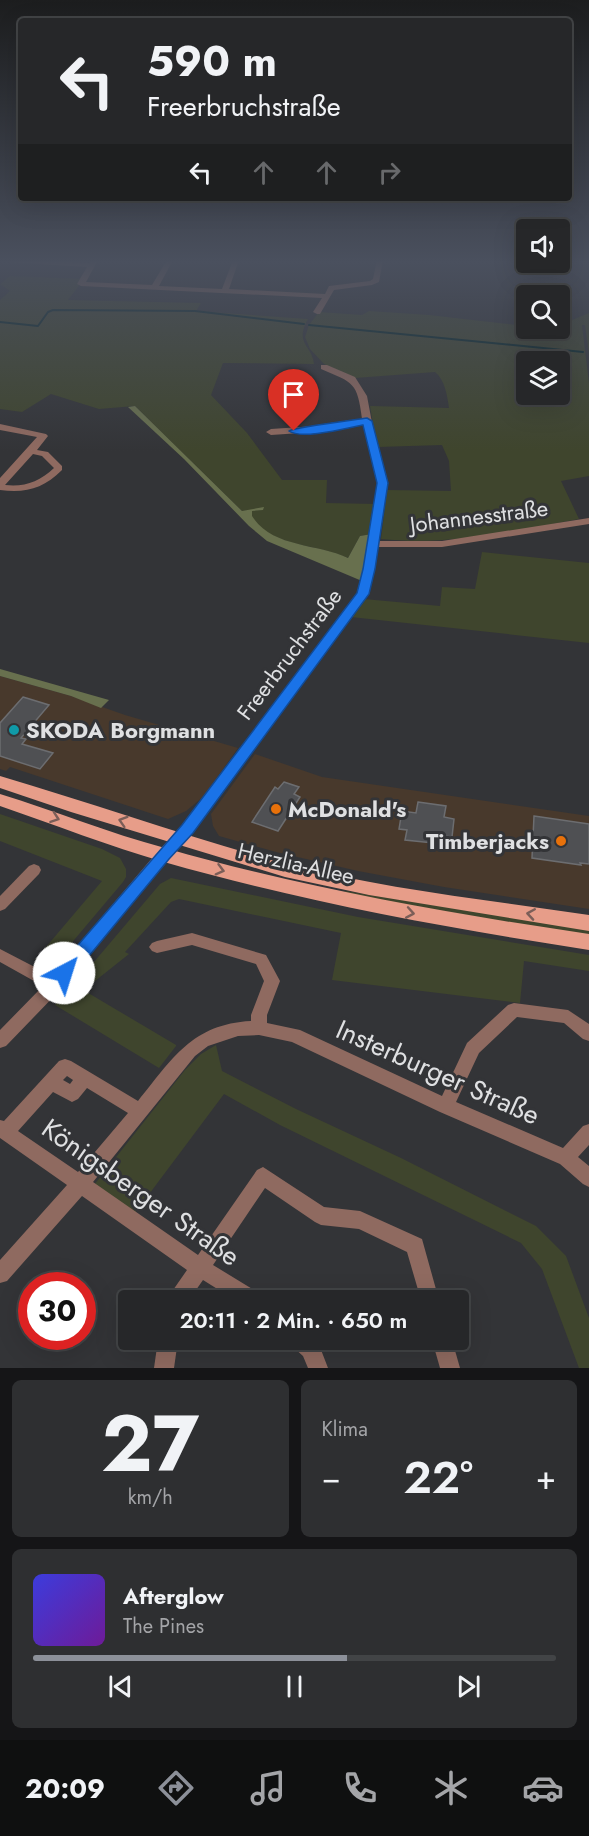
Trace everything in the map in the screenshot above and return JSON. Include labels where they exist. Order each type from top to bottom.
[{"type":"main road","name":"Herzlia-Allee","points":[[0,782],[285,870],[369,888],[589,923]]},
{"type":"main road","name":"Herzlia-Allee","points":[[0,800],[163,855],[353,902],[589,942]]},
{"type":"street","name":"Freerbruchstraße","points":[[0,1041],[54,985],[179,838],[363,594],[382,483],[363,396],[352,378],[324,367]]},
{"type":"street","points":[[271,432],[330,428],[367,421]]},
{"type":"street","points":[[0,427],[43,436],[0,486],[22,491],[30,489],[59,468],[45,454],[31,451]]},
{"type":"street","name":"Johannesstraße","points":[[373,544],[442,544],[589,521]]},
{"type":"street","points":[[0,905],[34,870]]},
{"type":"street","points":[[157,947],[192,939],[261,959],[272,981],[259,1016],[258,1028]]},
{"type":"street","points":[[0,955],[54,985]]},
{"type":"street","points":[[446,1106],[473,1048],[514,1010],[568,1017],[589,1034]]},
{"type":"street","name":"Insterburger Straße","points":[[0,1274],[80,1184],[189,1052],[221,1034],[238,1029],[258,1028],[294,1035],[446,1106],[566,1158],[589,1178]]},
{"type":"street","points":[[3,1130],[65,1065],[140,1111]]},
{"type":"street","name":"Königsberger Straße","points":[[3,1130],[199,1267],[236,1290]]},
{"type":"street","points":[[566,1158],[589,1132]]},
{"type":"street","points":[[184,1290],[263,1176],[321,1216],[360,1220],[415,1246],[427,1290]]},
{"type":"street","points":[[164,1368],[167,1350]]},
{"type":"street","points":[[311,1350],[318,1368]]},
{"type":"street","points":[[445,1350],[450,1368]]},
{"type":"shaded area","points":[[0,676],[238,748],[204,796],[186,811],[168,819],[10,767],[6,771],[0,769]]},
{"type":"shaded area","points":[[255,754],[322,777],[589,816],[589,909],[444,887],[358,871],[219,836],[213,826],[211,814]]},
{"type":"green space","points":[[0,324],[306,324],[303,339],[314,364],[223,363],[211,395],[247,433],[282,480],[327,480],[326,503],[376,504],[372,534],[360,536],[348,558],[271,534],[251,516],[252,511],[262,510],[242,511],[135,406],[99,409],[51,394],[22,412],[0,409]]},
{"type":"green space","points":[[310,324],[507,324],[516,325],[516,339],[570,339],[570,324],[589,324],[589,353],[585,325],[582,325],[589,383],[589,476],[561,481],[579,519],[456,539],[406,541],[381,539],[387,490],[451,491],[449,461],[442,445],[377,447],[370,406],[449,408],[443,383],[435,372],[355,378],[324,364],[310,349],[305,337]]},
{"type":"green space","points":[[135,406],[242,511],[264,507],[263,510],[252,511],[252,516],[271,534],[348,558],[360,536],[372,534],[362,581],[267,541],[128,407]]},
{"type":"green space","points":[[482,552],[589,563],[589,643],[351,617],[364,599],[440,606],[442,587],[475,589]]},
{"type":"green space","points":[[0,669],[109,700],[101,708],[71,696],[0,676]]},
{"type":"green space","points":[[0,814],[102,849],[120,858],[126,869],[123,882],[58,959],[44,963],[35,960],[102,881],[0,841]]},
{"type":"green space","points":[[171,878],[358,917],[589,955],[589,971],[524,961],[520,1003],[332,980],[341,933],[179,899],[171,902],[125,952],[129,954],[85,989],[77,982],[160,884]]},
{"type":"green space","points":[[345,891],[589,930],[589,936],[345,894]]},
{"type":"green space","points":[[73,984],[176,1046],[159,1068],[55,1005]]},
{"type":"green space","points":[[216,1045],[222,1071],[536,1226],[566,1256],[589,1318],[589,1368],[579,1368],[542,1269],[521,1243],[280,1125],[224,1094],[135,1213],[94,1185],[185,1070],[201,1054]]},
{"type":"building","name":"SKODA Borgmann","points":[[23,697],[49,705],[21,738],[26,739],[22,744],[53,753],[40,769],[0,756],[0,723]]},
{"type":"building","name":"McDonald's","points":[[284,782],[299,787],[294,794],[300,797],[278,831],[252,822],[275,787],[278,789]]},
{"type":"building","points":[[418,802],[446,806],[444,817],[454,819],[452,837],[444,836],[443,844],[405,840],[407,830],[399,829],[402,811],[416,813]]},
{"type":"building","name":"Timberjacks","points":[[534,816],[589,824],[589,864],[580,863],[581,865],[532,858]]},
{"type":"waterway","points":[[17,324],[38,326],[40,324]]},
{"type":"waterway","points":[[309,325],[583,352]]},
{"type":"place","name":"SKODA Borgmann","points":[[14,730]]},
{"type":"place","name":"McDonald's","points":[[276,809]]},
{"type":"place","name":"Timberjacks","points":[[561,841]]},
{"type":"route","points":[[64,973],[163,855],[188,829],[363,594],[382,483],[367,421],[330,428],[294,431]]}]
